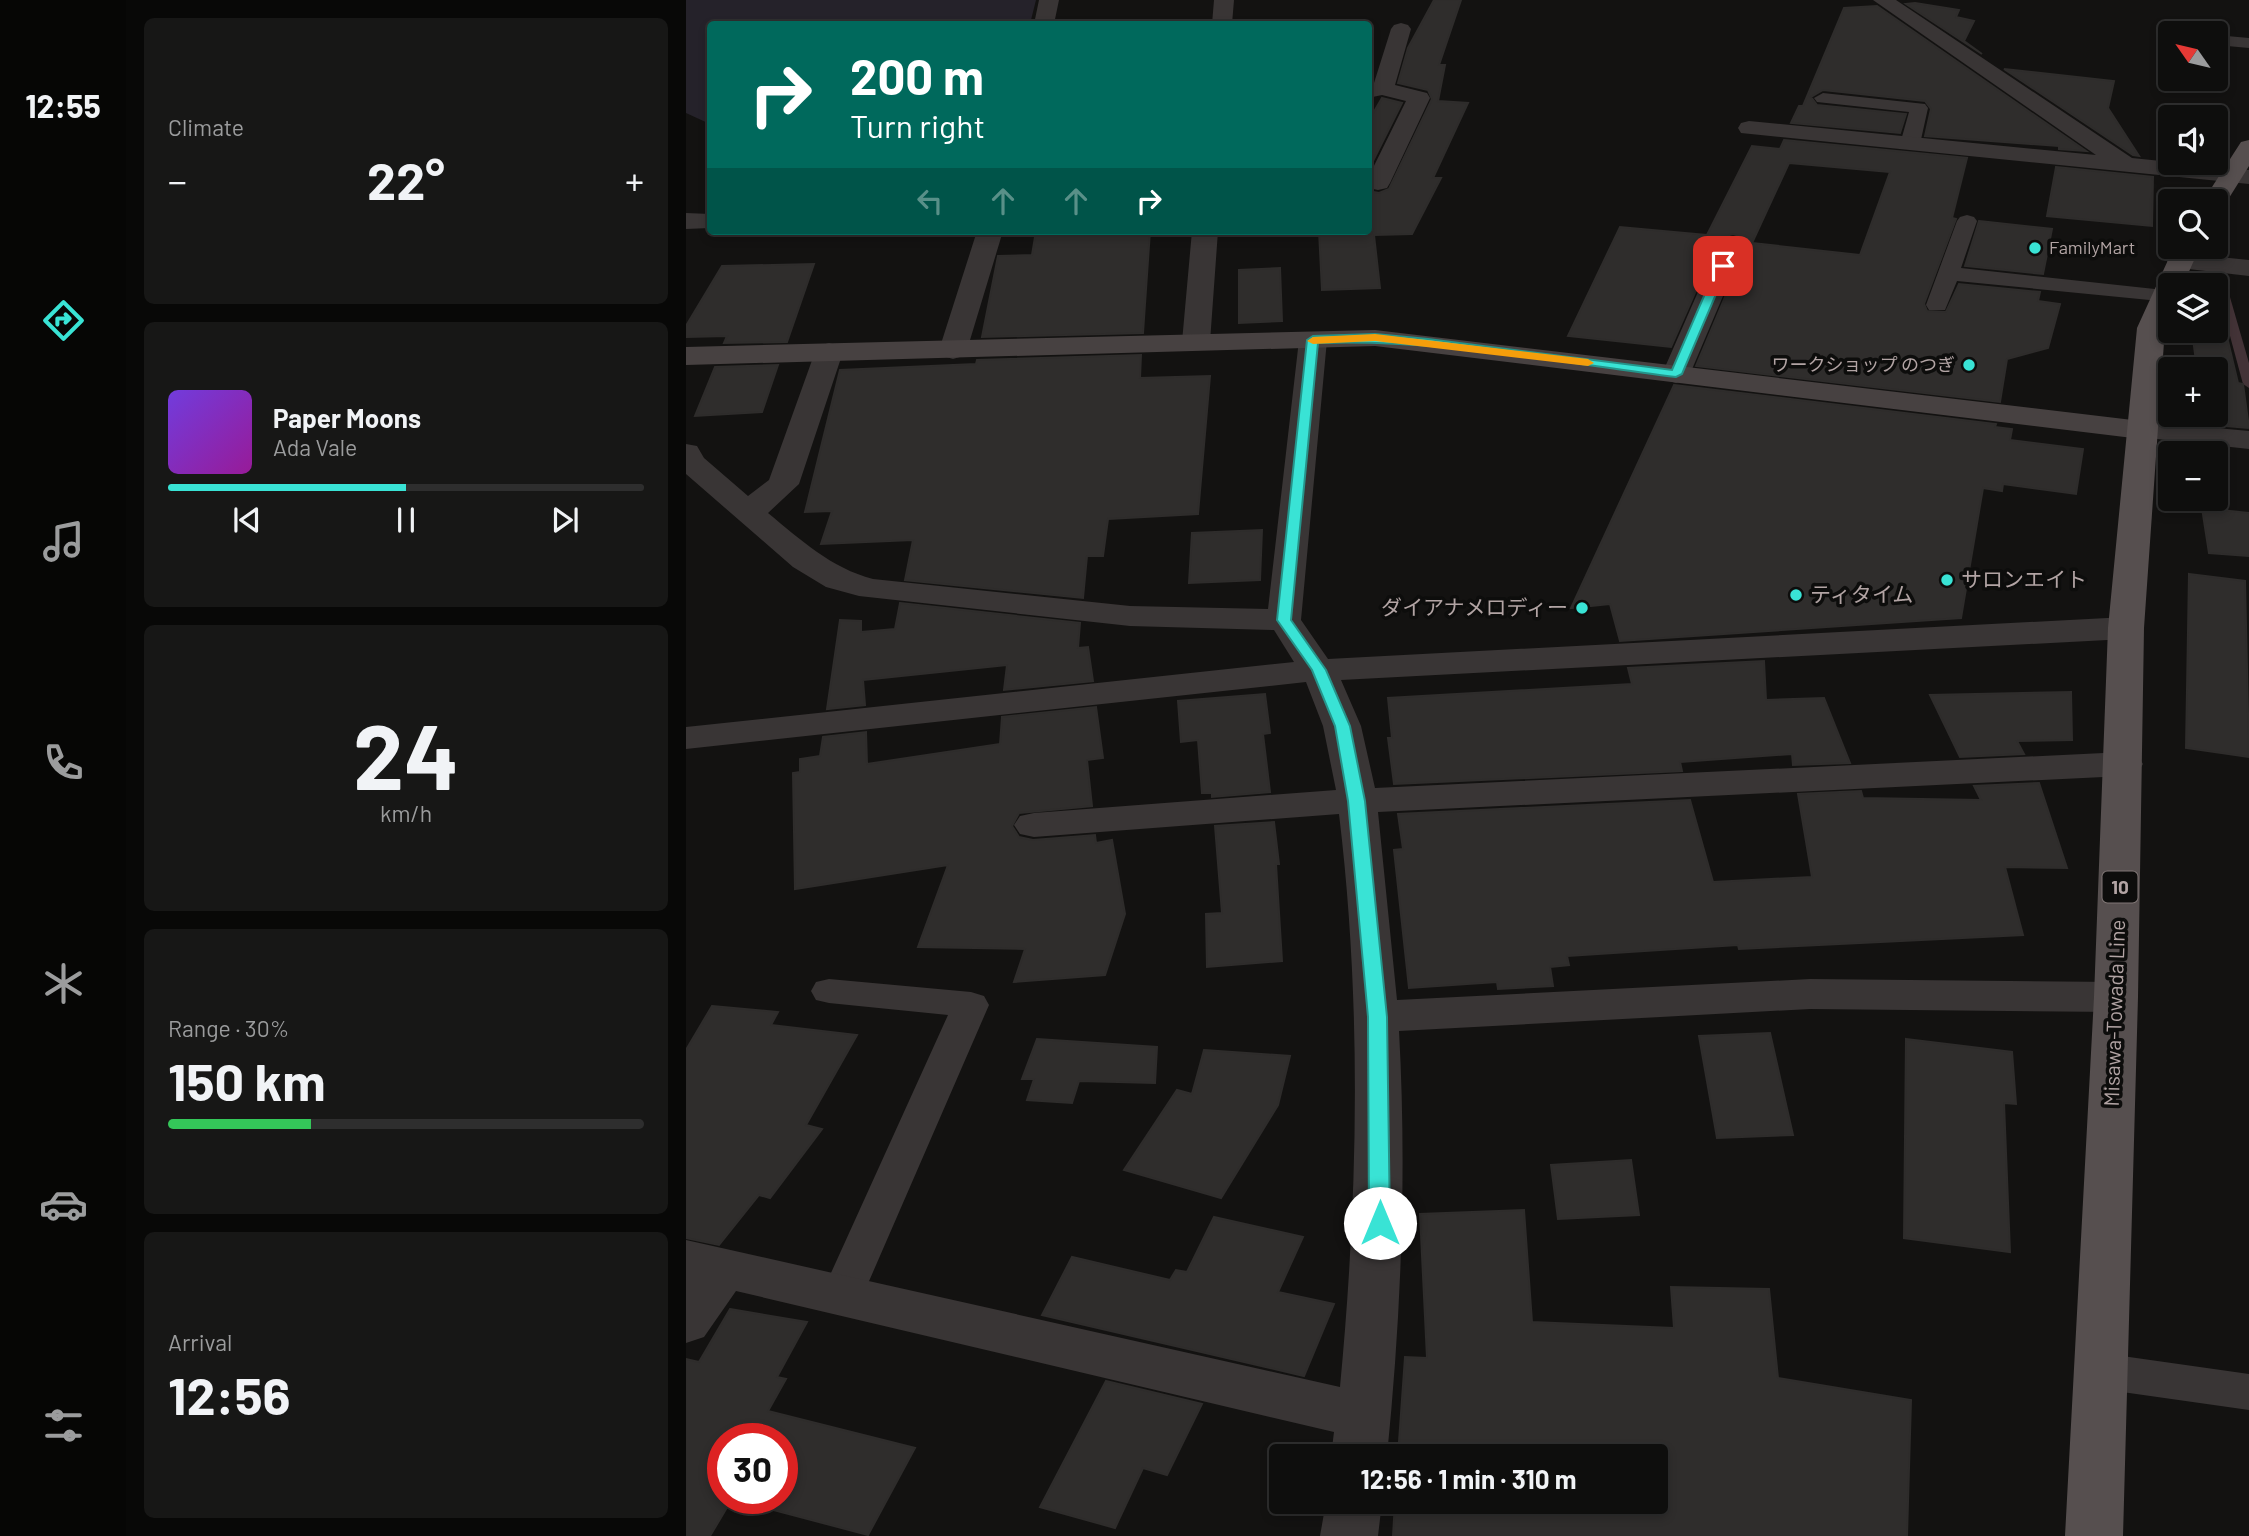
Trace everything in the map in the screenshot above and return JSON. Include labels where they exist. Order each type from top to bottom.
[{"type":"main road","points":[[2228,189],[2241,176],[2249,147]]},
{"type":"main road","name":"Misawa-Towada Line","points":[[2094,1536],[2116,997],[2126,628],[2151,328],[2177,268]]},
{"type":"street","points":[[1045,21],[1049,0]]},
{"type":"street","points":[[1222,21],[1224,0]]},
{"type":"street","points":[[1883,0],[2126,165]]},
{"type":"street","points":[[1378,183],[1419,98],[1376,89],[1401,29]]},
{"type":"street","points":[[1749,128],[2241,176]]},
{"type":"street","points":[[686,221],[707,221]]},
{"type":"street","points":[[953,350],[989,235]]},
{"type":"street","points":[[1196,342],[1205,235]]},
{"type":"street","points":[[1676,374],[1732,244]]},
{"type":"street","points":[[2177,268],[2249,268]]},
{"type":"street","points":[[686,356],[1375,338],[2141,430],[2249,440]]},
{"type":"street","points":[[686,1322],[705,1264],[842,1295],[1362,1436],[1380,1223],[1377,1017],[1356,801],[1342,726],[1319,670],[1284,620],[1313,340]]},
{"type":"street","points":[[750,511],[783,484],[829,352]]},
{"type":"street","points":[[686,453],[692,463],[714,484],[750,511],[805,560],[838,580],[871,589],[1130,616],[1284,620]]},
{"type":"street","points":[[686,738],[1319,670],[2126,628]]},
{"type":"street","points":[[1034,825],[1356,801],[2124,764]]},
{"type":"street","points":[[1377,1017],[1810,994],[2116,997]]},
{"type":"street","points":[[1349,1536],[1352,1514]]},
{"type":"lane","points":[[2228,41],[2249,43]]},
{"type":"lane","points":[[1823,98],[1919,108],[1910,144]]},
{"type":"lane","points":[[1937,305],[1967,221]]},
{"type":"lane","points":[[1947,273],[2177,268]]},
{"type":"lane","points":[[829,991],[971,1005],[842,1295]]},
{"type":"lane","points":[[2101,1371],[2249,1392]]},
{"type":"shaded area","points":[[686,0],[1036,0],[1031,21],[707,21],[707,123],[686,113]]},
{"type":"building","points":[[1434,0],[1461,0],[1439,65],[1445,65],[1438,101],[1468,103],[1433,178],[1441,178],[1412,234],[1374,235],[1380,288],[1322,290],[1319,235],[1372,235],[1372,192],[1379,193],[1389,189],[1432,99],[1428,90],[1398,83],[1408,48]]},
{"type":"building","points":[[1906,4],[1959,10],[1956,17],[1974,21],[1964,41],[1982,54]]},
{"type":"building","points":[[1877,6],[2086,151],[2059,149],[2059,146],[1925,136],[1931,109],[1925,101],[1823,90],[1811,97],[1817,105],[1906,114],[1900,133],[1791,123],[1799,106],[1803,106],[1844,8]]},
{"type":"building","points":[[2004,69],[2114,81],[2108,108],[2139,156],[2133,155]]},
{"type":"building","points":[[1382,98],[1402,103],[1372,163],[1372,115]]},
{"type":"building","points":[[1784,140],[1967,158],[1952,218],[1956,219],[1924,304],[1927,311],[1946,312],[1959,284],[2040,292],[2038,301],[2060,304],[2048,348],[2007,359],[2000,402],[1696,366],[1747,245],[1743,237],[1733,234],[1722,237],[1717,243],[1671,347],[1568,336],[1620,227],[1707,235],[1752,146],[1780,149]],"holes":[[[1789,163],[1890,172],[1860,255],[1752,243]]]},
{"type":"building","points":[[2056,167],[2153,177],[2152,226],[2047,216]]},
{"type":"building","points":[[1979,221],[2052,229],[2043,274],[1965,266]]},
{"type":"building","points":[[1035,235],[1150,235],[1143,333],[982,337],[998,256],[1032,255]]},
{"type":"building","points":[[814,264],[787,342],[724,343],[727,336],[686,337],[686,326],[722,266]]},
{"type":"building","points":[[1280,268],[1282,321],[1239,323],[1239,270]]},
{"type":"building","points":[[2228,341],[2238,383],[2243,384],[2249,428],[2228,426],[2228,357],[2195,357],[2194,343]]},
{"type":"building","points":[[1141,355],[1140,378],[1210,376],[1198,514],[1108,519],[1103,556],[1087,556],[1083,598],[905,580],[913,540],[821,544],[832,511],[805,512],[840,370],[976,364],[977,360]]},
{"type":"building","points":[[778,365],[762,412],[695,416],[715,367]]},
{"type":"building","points":[[1674,385],[1996,424],[1995,427],[2012,429],[2010,440],[2083,449],[2076,494],[2003,484],[2002,491],[1983,488],[1961,618],[1620,641],[1610,604],[1571,608]]},
{"type":"building","points":[[2202,511],[2249,513],[2249,556],[2209,553]]},
{"type":"building","points":[[1262,530],[1260,580],[1189,583],[1192,533]]},
{"type":"building","points":[[2189,574],[2245,581],[2249,757],[2186,748]]},
{"type":"building","points":[[900,603],[1080,623],[1078,648],[1088,647],[1093,681],[1004,690],[1007,665],[863,680],[865,705],[827,709],[840,620],[861,621],[861,632],[895,629]]},
{"type":"building","points":[[1764,661],[1766,700],[1824,698],[1850,763],[1793,765],[1792,754],[1680,762],[1682,771],[1394,784],[1388,738],[1392,738],[1388,698],[1632,684],[1628,668]]},
{"type":"building","points":[[2071,692],[2072,740],[2017,741],[2024,754],[1960,757],[1930,695]]},
{"type":"building","points":[[1265,694],[1270,733],[1263,734],[1270,792],[1212,797],[1212,793],[1202,793],[1198,740],[1181,742],[1178,701]]},
{"type":"building","points":[[1096,707],[1103,758],[1087,760],[1092,806],[1019,813],[1012,826],[1019,837],[1033,840],[1095,835],[1096,843],[1112,840],[1125,914],[1105,975],[1014,982],[1025,949],[918,947],[948,865],[795,889],[793,773],[800,772],[800,759],[820,756],[823,737],[866,732],[867,764],[1000,744],[1002,717]]},
{"type":"building","points":[[2039,783],[2067,868],[2005,867],[2023,935],[1739,949],[1738,945],[1567,956],[1569,965],[1550,967],[1553,986],[1498,989],[1497,982],[1409,988],[1394,850],[1403,849],[1398,814],[1690,800],[1713,882],[1812,877],[1798,794],[1861,791],[1863,798],[1981,800],[1974,786]]},
{"type":"building","points":[[1274,822],[1279,864],[1276,864],[1282,961],[1207,967],[1206,914],[1222,913],[1215,826]]},
{"type":"building","points":[[712,1006],[778,1012],[771,1025],[857,1035],[806,1125],[822,1129],[770,1198],[759,1195],[719,1245],[686,1238],[686,1050]]},
{"type":"building","points":[[1770,1033],[1793,1135],[1717,1138],[1699,1036]]},
{"type":"building","points":[[1037,1039],[1157,1047],[1155,1083],[1079,1081],[1072,1103],[1027,1100],[1034,1079],[1022,1079]]},
{"type":"building","points":[[1906,1039],[2012,1052],[2016,1104],[2004,1103],[2010,1252],[1904,1238]]},
{"type":"building","points":[[1204,1050],[1290,1056],[1278,1105],[1221,1198],[1124,1170],[1177,1090],[1192,1094]]},
{"type":"building","points":[[1631,1160],[1639,1215],[1558,1219],[1551,1165]]},
{"type":"building","points":[[1524,1210],[1532,1322],[1674,1328],[1671,1287],[1769,1289],[1778,1378],[1911,1400],[1907,1536],[1393,1536],[1394,1514],[1668,1514],[1668,1444],[1399,1444],[1405,1357],[1427,1358],[1420,1214]]},
{"type":"building","points":[[1214,1217],[1303,1237],[1278,1292],[1334,1304],[1304,1376],[1042,1315],[1072,1257],[1170,1280],[1176,1270],[1187,1272]]},
{"type":"building","points":[[730,1309],[807,1322],[777,1377],[786,1379],[768,1411],[915,1448],[868,1535],[789,1514],[798,1514],[798,1423],[707,1423],[707,1514],[723,1514],[710,1536],[686,1536],[686,1359],[699,1362]]},
{"type":"building","points":[[1106,1381],[1202,1404],[1167,1475],[1143,1468],[1115,1528],[1040,1507]]},
{"type":"waterway","points":[[2228,309],[2249,384]]},
{"type":"slow traffic","points":[[1313,341],[1375,338],[1588,363]]},
{"type":"place","name":"FamilyMart","points":[[2035,248]]},
{"type":"place","name":"ワークショップ のつぎ","points":[[1969,365]]},
{"type":"place","name":"サロンエイト","points":[[1947,580]]},
{"type":"place","name":"ティタイム","points":[[1796,595]]},
{"type":"place","name":"ダイアナメロディー","points":[[1582,608]]},
{"type":"route","points":[[1380,1223],[1377,1017],[1356,801],[1342,726],[1319,670],[1284,620],[1313,340],[1375,338],[1676,374],[1723,266]]}]
